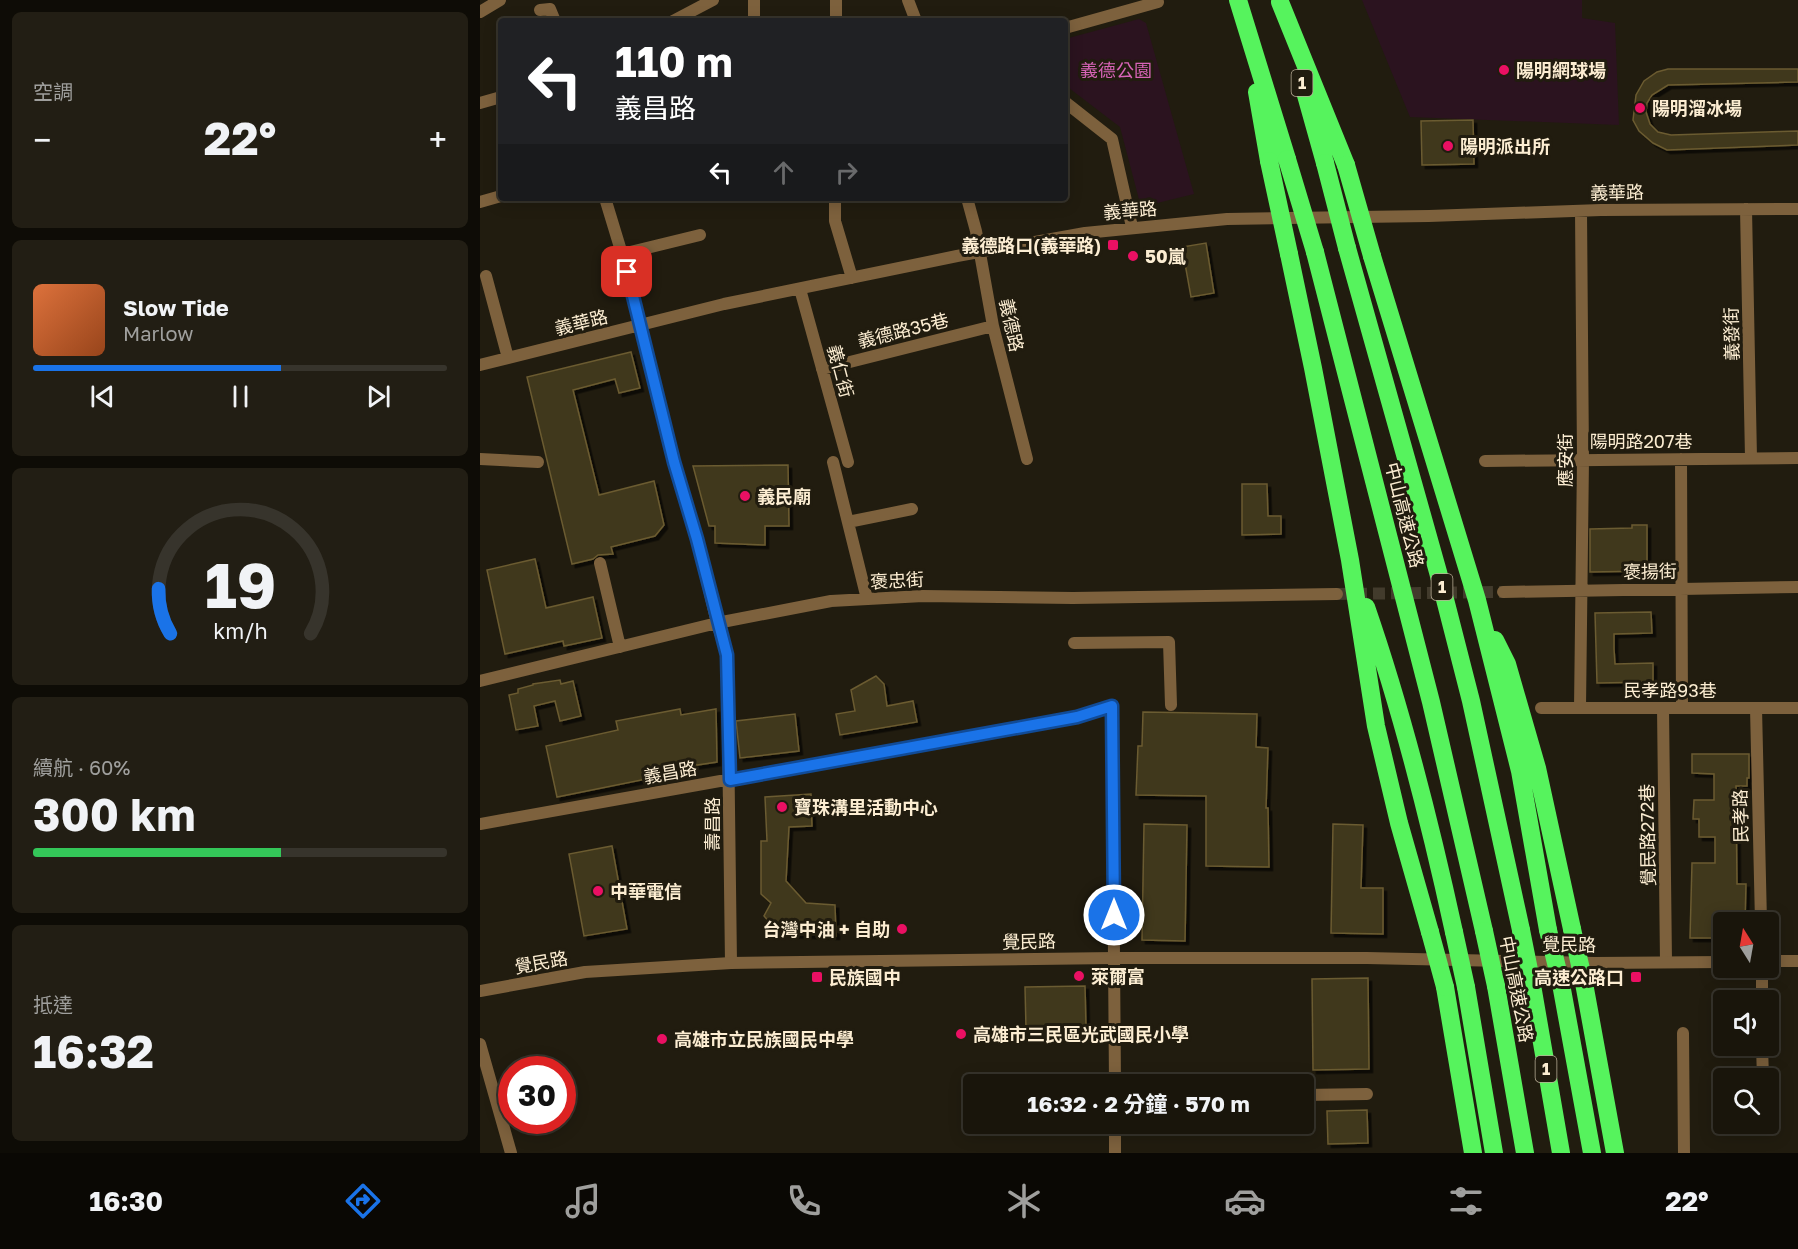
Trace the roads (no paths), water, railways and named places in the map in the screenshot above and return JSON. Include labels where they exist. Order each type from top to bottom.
[{"type":"highway","name":"中山高速公路","points":[[1280,1],[1471,701],[1532,985],[1561,1153]]},
{"type":"highway","points":[[1280,1],[1346,165],[1477,600],[1520,771],[1548,930],[1561,984],[1592,1153]]},
{"type":"highway","name":"中山高速公路","points":[[1241,7],[1278,160],[1316,252],[1431,702],[1496,986],[1524,1153]]},
{"type":"highway","points":[[1278,160],[1289,254],[1350,560],[1376,726],[1399,823],[1445,987],[1473,1153]]},
{"type":"highway","points":[[1350,560],[1380,646],[1428,816],[1466,987],[1494,1153]]},
{"type":"highway","points":[[1477,600],[1507,664],[1537,768],[1584,983],[1615,1153]]},
{"type":"street","points":[[480,12],[500,0]]},
{"type":"street","points":[[536,5],[556,0]]},
{"type":"street","points":[[679,18],[712,0]]},
{"type":"street","points":[[754,0],[754,18]]},
{"type":"street","points":[[836,0],[836,18]]},
{"type":"street","points":[[908,0],[915,18]]},
{"type":"street","points":[[1068,27],[1158,2]]},
{"type":"street","points":[[536,5],[550,9],[554,18]]},
{"type":"street","points":[[480,103],[498,98]]},
{"type":"street","points":[[1068,104],[1112,139],[1132,227]]},
{"type":"street","points":[[480,202],[498,197]]},
{"type":"street","name":"壽昌路","points":[[605,201],[622,254],[674,462],[727,655],[731,963]]},
{"type":"street","points":[[835,201],[835,221],[852,278]]},
{"type":"street","name":"義德路","points":[[969,201],[993,326],[1027,459]]},
{"type":"street","name":"義發街","points":[[1746,209],[1751,458]]},
{"type":"street","name":"義華路","points":[[480,365],[724,304],[980,252],[1084,233],[1132,227],[1227,219],[1581,211],[1798,209]]},
{"type":"street","name":"應安街","points":[[1580,708],[1583,459],[1581,211]]},
{"type":"street","points":[[622,254],[700,235]]},
{"type":"street","points":[[486,276],[508,358]]},
{"type":"street","name":"義仁街","points":[[800,289],[848,462]]},
{"type":"street","name":"義德路35巷","points":[[822,369],[993,326]]},
{"type":"street","name":"陽明路207巷","points":[[1485,460],[1798,458]]},
{"type":"street","points":[[480,459],[538,462]]},
{"type":"street","points":[[1681,459],[1682,708]]},
{"type":"street","points":[[833,462],[867,599]]},
{"type":"street","points":[[848,522],[912,509]]},
{"type":"street","points":[[600,563],[620,647]]},
{"type":"street","name":"褒揚街","points":[[1503,592],[1798,587]]},
{"type":"street","name":"褒忠街","points":[[480,681],[717,623],[831,601],[922,596],[1073,598],[1331,594]]},
{"type":"street","points":[[1074,643],[1169,642],[1172,705]]},
{"type":"street","name":"義昌路","points":[[480,824],[1077,717],[1112,706],[1114,958]]},
{"type":"street","name":"民孝路93巷","points":[[1541,708],[1798,708]]},
{"type":"street","name":"覺民路272巷","points":[[1663,708],[1666,962]]},
{"type":"street","name":"民孝路","points":[[1756,708],[1761,912]]},
{"type":"street","points":[[1114,958],[1115,1074]]},
{"type":"street","name":"覺民路","points":[[480,991],[585,972],[731,963],[1114,958],[1367,958],[1584,963],[1713,962]]},
{"type":"street","points":[[1779,961],[1798,961]]},
{"type":"street","points":[[1683,1033],[1684,1153]]},
{"type":"street","points":[[480,1044],[511,1153]]},
{"type":"street","points":[[1314,1095],[1367,1094]]},
{"type":"street","points":[[1115,1134],[1115,1153]]},
{"type":"tunnel","points":[[1337,594],[1503,592]]},
{"type":"place","name":"陽明網球場","points":[[1504,70]]},
{"type":"place","name":"陽明溜冰場","points":[[1640,108]]},
{"type":"place","name":"陽明派出所","points":[[1448,146]]},
{"type":"place","name":"義德路口(義華路)","points":[[1113,245]]},
{"type":"place","name":"50嵐","points":[[1133,256]]},
{"type":"place","name":"義民廟","points":[[745,496]]},
{"type":"place","name":"寶珠溝里活動中心","points":[[782,807]]},
{"type":"place","name":"中華電信","points":[[598,891]]},
{"type":"place","name":"台灣中油 + 自助","points":[[902,929]]},
{"type":"place","name":"萊爾富","points":[[1079,976]]},
{"type":"place","name":"民族國中","points":[[817,977]]},
{"type":"place","name":"高速公路口","points":[[1636,977]]},
{"type":"place","name":"高雄市三民區光武國民小學","points":[[961,1034]]},
{"type":"place","name":"高雄市立民族國民中學","points":[[662,1039]]},
{"type":"park label","name":"義德公園","points":[[1116,70]]}]
